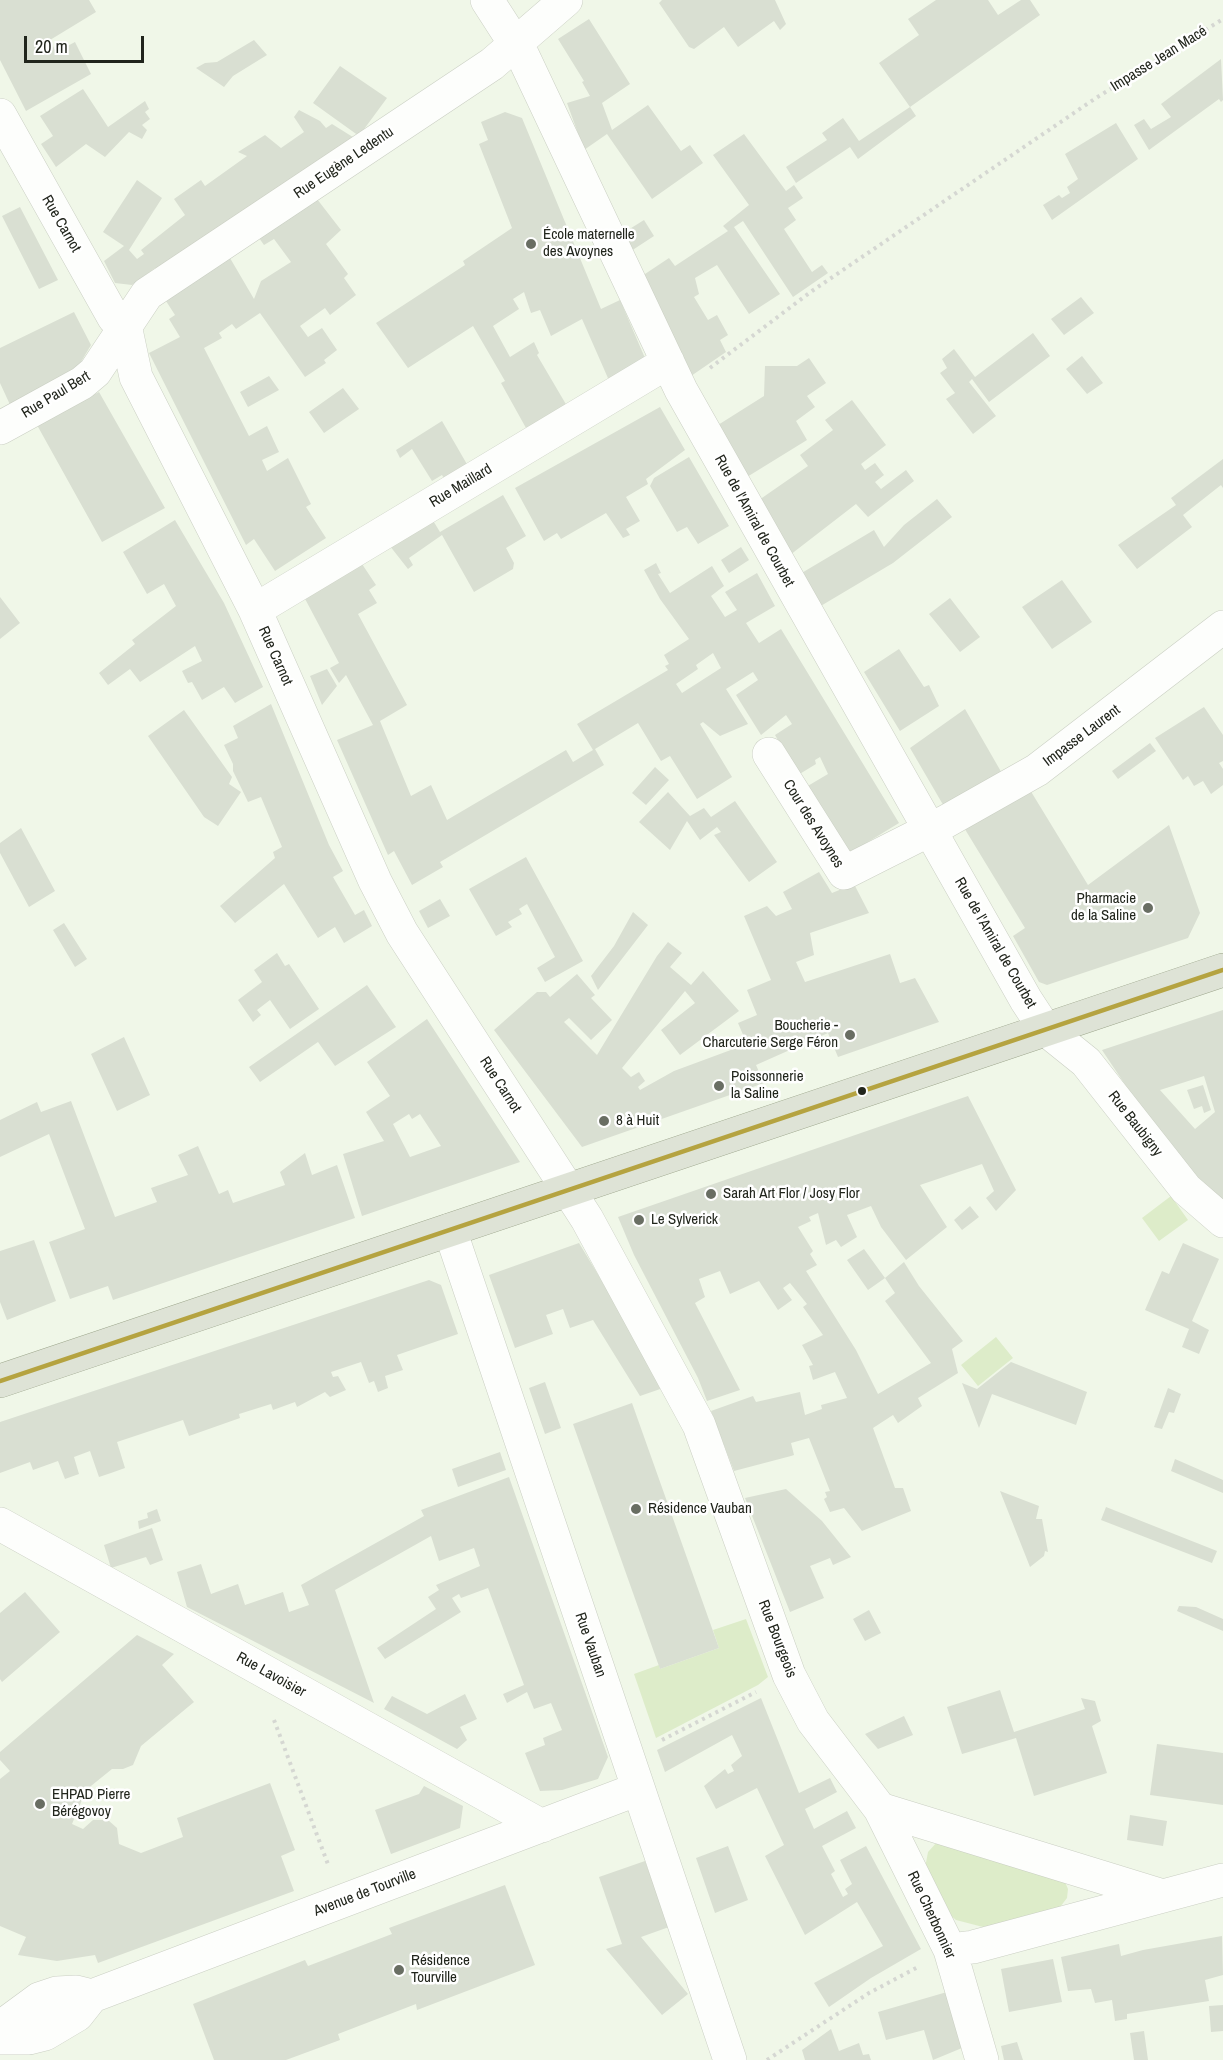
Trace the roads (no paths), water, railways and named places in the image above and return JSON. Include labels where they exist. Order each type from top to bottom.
[{"type":"main road","points":[[1,1378],[450,1230],[1223,970]]},
{"type":"street","name":"Rue de l'Amiral de Courbet","points":[[487,0],[516,42],[674,376],[1026,1000],[1045,1029]]},
{"type":"street","name":"Rue Eugène Ledentu","points":[[125,325],[147,294],[492,64],[566,0]]},
{"type":"street","name":"Rue Carnot","points":[[0,115],[114,318],[125,325],[136,377],[255,610],[375,881],[402,933],[569,1190]]},
{"type":"street","name":"Rue Paul Bert","points":[[0,428],[82,383],[106,357],[125,325]]},
{"type":"street","name":"Rue Maillard","points":[[255,610],[674,376]]},
{"type":"street","name":"Impasse Laurent","points":[[930,828],[945,822],[1037,770],[1223,627]]},
{"type":"street","name":"Cour des Avoynes","points":[[769,754],[844,873],[930,828]]},
{"type":"street","name":"Rue Baubigny","points":[[1045,1029],[1086,1062],[1186,1190],[1223,1221]]},
{"type":"street","name":"Rue Bourgeois","points":[[569,1190],[699,1425],[789,1675],[813,1721],[880,1809]]},
{"type":"street","name":"Rue Vauban","points":[[450,1230],[730,2060]]},
{"type":"street","name":"Rue Lavoisier","points":[[0,1524],[542,1826]]},
{"type":"street","name":"Avenue de Tourville","points":[[0,2038],[29,2038],[45,2034],[77,2015],[92,1996],[638,1789]]},
{"type":"street","points":[[880,1809],[1163,1896]]},
{"type":"street","name":"Rue Cherbonnier","points":[[880,1809],[950,1950],[982,2060]]},
{"type":"street","points":[[950,1950],[973,1947],[1223,1880]]},
{"type":"street","name":"Avenue de Tourville","points":[[0,2032],[9,2021],[39,2000],[57,1994],[76,1992],[92,1996]]},
{"type":"place","name":"École maternelle des Avoynes","points":[[531,244]]},
{"type":"place","name":"Pharmacie de la Saline","points":[[1148,908]]},
{"type":"place","name":"Boucherie - Charcuterie Serge Féron","points":[[850,1035]]},
{"type":"place","name":"Poissonnerie la Saline","points":[[719,1086]]},
{"type":"place","name":"8 à Huit","points":[[604,1121]]},
{"type":"place","name":"Sarah Art Flor / Josy Flor","points":[[711,1194]]},
{"type":"place","name":"Le Sylverick","points":[[639,1220]]},
{"type":"place","name":"Résidence Vauban","points":[[636,1509]]},
{"type":"place","name":"EHPAD Pierre Bérégovoy","points":[[40,1804]]},
{"type":"place","name":"Résidence Tourville","points":[[399,1970]]}]
